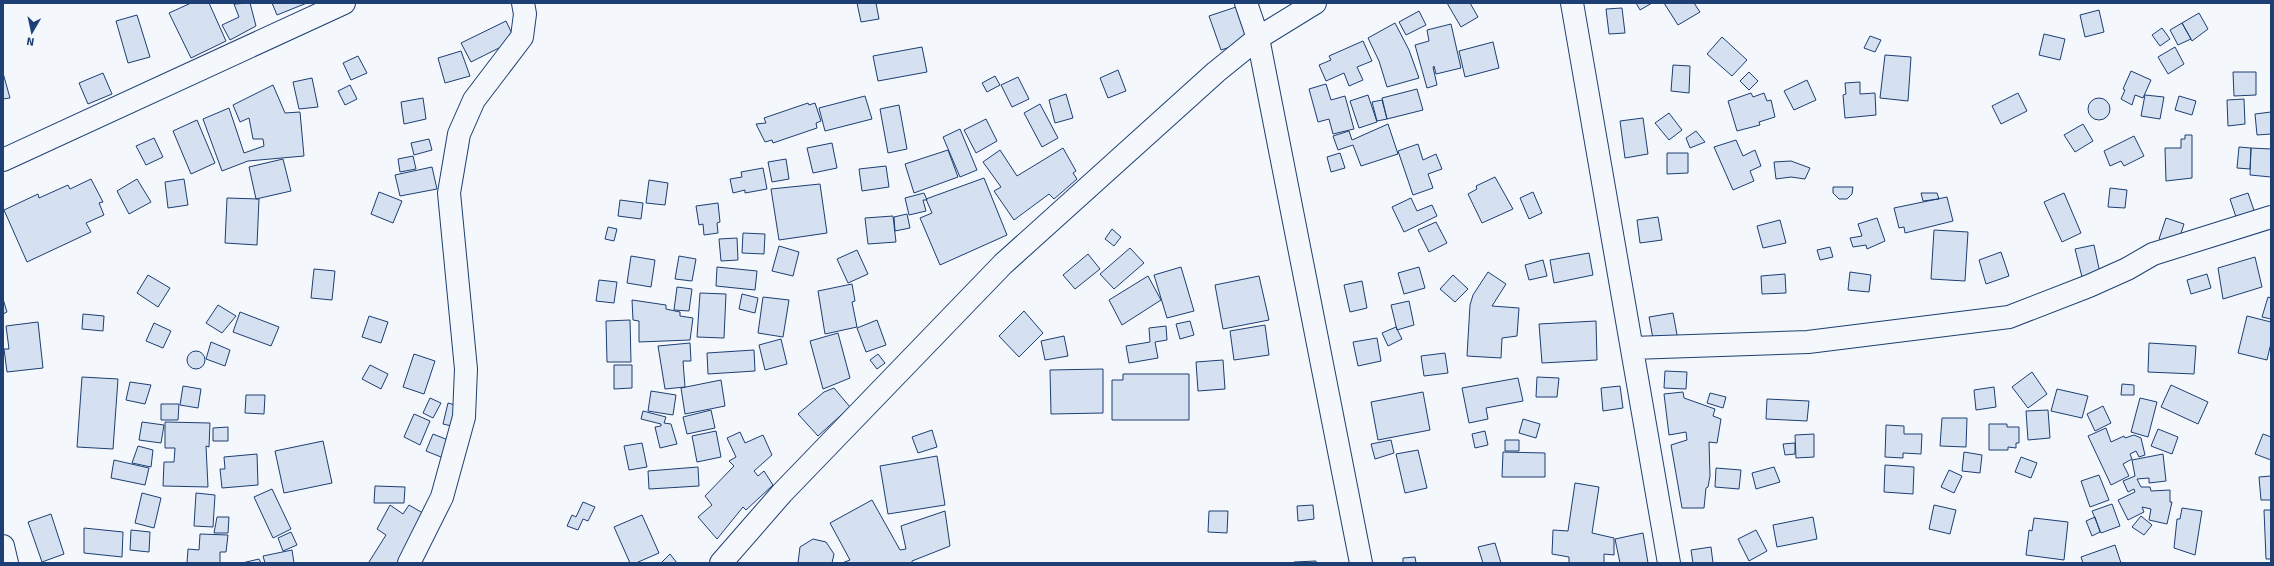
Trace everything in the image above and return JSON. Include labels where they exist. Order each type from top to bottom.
[{"type":"street","points":[[3,160],[344,3]]},
{"type":"street","points":[[409,563],[442,498],[464,417],[466,369],[449,193],[459,134],[474,100],[522,37],[525,14],[523,3]]},
{"type":"street","points":[[1246,3],[1258,38],[1361,563]]},
{"type":"street","points":[[721,563],[782,493],[1003,264],[1216,72],[1258,38],[1315,3]]},
{"type":"street","points":[[1572,3],[1669,563]]},
{"type":"street","points":[[1632,348],[1808,342],[2009,317],[2089,286],[2127,269],[2153,254],[2271,217]]},
{"type":"street","points":[[3,546],[7,563]]},
{"type":"building","points":[[191,3],[209,3],[226,41],[191,58],[169,13]]},
{"type":"building","points":[[250,3],[256,26],[230,40],[222,25],[239,17],[234,4]]},
{"type":"building","points":[[272,3],[307,3],[277,15]]},
{"type":"building","points":[[857,3],[876,3],[879,19],[861,22]]},
{"type":"building","points":[[1447,3],[1470,3],[1478,17],[1461,27]]},
{"type":"building","points":[[1636,3],[1652,3],[1640,10]]},
{"type":"building","points":[[1664,3],[1694,3],[1700,12],[1678,25]]},
{"type":"building","points":[[1236,7],[1248,41],[1221,50],[1209,16]]},
{"type":"building","points":[[1622,8],[1625,33],[1609,34],[1606,9]]},
{"type":"building","points":[[2099,10],[2104,32],[2085,37],[2080,15]]},
{"type":"building","points":[[1419,11],[1426,25],[1406,35],[1399,22]]},
{"type":"building","points":[[2199,13],[2208,29],[2192,41],[2182,23]]},
{"type":"building","points":[[137,15],[150,57],[128,63],[116,21]]},
{"type":"building","points":[[506,21],[515,40],[471,62],[461,43]]},
{"type":"building","points":[[1395,23],[1409,50],[1419,78],[1387,87],[1379,61],[1368,38]]},
{"type":"building","points":[[2182,23],[2191,39],[2178,45],[2170,30]]},
{"type":"building","points":[[1451,24],[1461,68],[1436,74],[1434,66],[1437,85],[1427,88],[1415,45],[1429,41],[1427,30]]},
{"type":"building","points":[[2162,28],[2170,39],[2160,46],[2152,35]]},
{"type":"building","points":[[2044,34],[2065,39],[2060,60],[2039,55]]},
{"type":"building","points":[[1870,36],[1881,40],[1875,52],[1864,48]]},
{"type":"building","points":[[1722,37],[1747,60],[1732,76],[1707,54]]},
{"type":"building","points":[[1363,41],[1372,61],[1357,67],[1363,80],[1349,86],[1344,73],[1326,81],[1319,65],[1331,60],[1329,56]]},
{"type":"building","points":[[1493,42],[1499,68],[1465,77],[1459,51]]},
{"type":"building","points":[[922,47],[927,72],[878,81],[873,56]]},
{"type":"building","points":[[2175,47],[2184,64],[2168,74],[2158,57]]},
{"type":"building","points":[[461,51],[470,76],[445,83],[438,58]]},
{"type":"building","points":[[1885,55],[1911,57],[1908,101],[1880,98]]},
{"type":"building","points":[[358,56],[367,73],[351,80],[343,63]]},
{"type":"building","points":[[1673,65],[1690,66],[1689,93],[1671,91]]},
{"type":"building","points":[[1118,70],[1126,91],[1108,98],[1100,78]]},
{"type":"building","points":[[2131,71],[2151,80],[2143,98],[2135,95],[2132,105],[2121,99],[2125,90],[2123,89]]},
{"type":"building","points":[[1749,72],[1758,81],[1749,90],[1740,81]]},
{"type":"building","points":[[2233,72],[2256,72],[2256,95],[2234,96]]},
{"type":"building","points":[[3,73],[10,98],[3,99]]},
{"type":"building","points":[[103,73],[112,94],[88,104],[79,83]]},
{"type":"building","points":[[995,76],[1000,85],[987,92],[982,83]]},
{"type":"building","points":[[1018,77],[1029,99],[1012,107],[1001,85]]},
{"type":"building","points":[[312,78],[318,107],[299,109],[293,82]]},
{"type":"building","points":[[1807,80],[1816,100],[1794,110],[1784,91]]},
{"type":"building","points":[[1860,82],[1860,94],[1875,93],[1876,115],[1845,118],[1843,95],[1846,94],[1845,83]]},
{"type":"building","points":[[1326,84],[1331,100],[1345,96],[1354,129],[1333,134],[1329,119],[1318,122],[1309,89]]},
{"type":"building","points":[[273,85],[285,113],[300,112],[304,156],[248,161],[222,171],[203,119],[229,108],[244,153],[264,146],[263,139],[253,139],[249,118],[240,122],[233,105]]},
{"type":"building","points":[[350,85],[357,99],[345,105],[338,91]]},
{"type":"building","points":[[1417,89],[1423,110],[1387,119],[1382,98]]},
{"type":"building","points":[[1751,93],[1753,97],[1764,93],[1767,101],[1771,100],[1775,117],[1759,122],[1760,125],[1737,131],[1728,101]]},
{"type":"building","points":[[2018,93],[2027,111],[2001,124],[1992,106]]},
{"type":"building","points":[[1066,94],[1073,118],[1055,123],[1049,100]]},
{"type":"building","points":[[1368,95],[1377,122],[1359,128],[1350,101]]},
{"type":"building","points":[[2145,95],[2164,97],[2160,119],[2141,116]]},
{"type":"building","points":[[865,96],[872,119],[825,131],[819,108]]},
{"type":"building","points":[[2179,96],[2196,101],[2192,115],[2175,110]]},
{"type":"building","points":[[423,98],[426,119],[404,124],[401,102]]},
{"type":"building","points":[[2099,98],[2107,101],[2110,109],[2107,117],[2099,120],[2091,117],[2088,109],[2091,101]]},
{"type":"building","points":[[2244,99],[2245,124],[2228,126],[2227,100]]},
{"type":"building","points":[[1382,100],[1387,119],[1377,121],[1372,102]]},
{"type":"building","points":[[808,103],[809,105],[815,103],[821,121],[816,123],[817,128],[773,143],[772,140],[765,142],[756,124],[766,123],[764,118]]},
{"type":"building","points":[[1040,104],[1058,138],[1042,147],[1024,113]]},
{"type":"building","points":[[899,105],[907,149],[888,153],[880,109]]},
{"type":"building","points":[[2271,112],[2271,134],[2257,135],[2255,114]]},
{"type":"building","points":[[1669,113],[1682,130],[1669,140],[1655,123]]},
{"type":"building","points":[[1643,118],[1648,154],[1625,158],[1620,121]]},
{"type":"building","points":[[986,119],[997,141],[976,153],[964,130]]},
{"type":"building","points":[[197,120],[215,163],[191,174],[173,131]]},
{"type":"building","points":[[1388,124],[1398,154],[1361,166],[1353,145],[1338,150],[1333,136],[1349,131],[1352,140]]},
{"type":"building","points":[[2083,124],[2093,141],[2075,152],[2064,135]]},
{"type":"building","points":[[960,129],[977,170],[960,177],[943,137]]},
{"type":"building","points":[[1696,131],[1705,142],[1690,148],[1686,138]]},
{"type":"building","points":[[2185,135],[2192,135],[2192,178],[2166,181],[2165,148],[2181,148],[2181,139],[2185,139]]},
{"type":"building","points":[[2134,136],[2144,156],[2124,166],[2121,161],[2110,166],[2104,151]]},
{"type":"building","points":[[154,138],[163,157],[146,165],[136,146]]},
{"type":"building","points":[[429,139],[432,150],[414,155],[411,143]]},
{"type":"building","points":[[1736,140],[1743,156],[1755,150],[1761,166],[1750,171],[1754,181],[1733,190],[1714,147]]},
{"type":"building","points":[[832,143],[837,168],[813,173],[807,148]]},
{"type":"building","points":[[1418,144],[1423,160],[1436,154],[1442,169],[1428,174],[1433,188],[1413,195],[1398,151]]},
{"type":"building","points":[[2239,147],[2251,148],[2250,169],[2237,168]]},
{"type":"building","points":[[1063,148],[1076,171],[1073,173],[1077,179],[1054,199],[1049,194],[1014,220],[994,191],[1001,187],[983,162],[1000,150],[1017,176]]},
{"type":"building","points":[[2251,148],[2271,149],[2271,177],[2250,175]]},
{"type":"building","points":[[948,150],[958,177],[914,193],[905,164]]},
{"type":"building","points":[[1340,153],[1345,168],[1331,172],[1327,157]]},
{"type":"building","points":[[1667,153],[1688,153],[1688,173],[1667,174]]},
{"type":"building","points":[[413,156],[416,169],[400,172],[398,159]]},
{"type":"building","points":[[283,159],[291,191],[256,199],[249,167]]},
{"type":"building","points":[[786,159],[789,179],[772,182],[768,162]]},
{"type":"building","points":[[1791,161],[1810,168],[1805,179],[1791,177],[1776,179],[1774,162]]},
{"type":"building","points":[[886,166],[889,187],[862,191],[859,169]]},
{"type":"building","points":[[432,167],[437,189],[400,196],[395,175]]},
{"type":"building","points":[[763,168],[767,189],[745,193],[745,190],[733,193],[730,179],[742,177],[741,172]]},
{"type":"building","points":[[1495,177],[1513,209],[1482,223],[1468,194],[1477,189],[1476,186]]},
{"type":"building","points":[[984,178],[1007,235],[940,265],[920,218],[932,213],[926,199]]},
{"type":"building","points":[[91,179],[103,202],[99,203],[104,215],[86,223],[91,232],[27,262],[4,210],[38,194],[39,198],[68,185],[70,189]]},
{"type":"building","points":[[137,179],[151,202],[129,214],[117,191]]},
{"type":"building","points":[[184,179],[188,205],[168,208],[165,182]]},
{"type":"building","points":[[649,180],[668,183],[665,205],[646,203]]},
{"type":"building","points":[[820,184],[827,233],[779,240],[771,189]]},
{"type":"building","points":[[1833,187],[1853,187],[1852,194],[1847,199],[1839,199],[1833,193]]},
{"type":"building","points":[[2110,188],[2127,190],[2125,208],[2108,207]]},
{"type":"building","points":[[379,192],[402,201],[393,223],[371,214]]},
{"type":"building","points":[[1533,192],[1542,213],[1529,219],[1520,198]]},
{"type":"building","points":[[924,193],[927,200],[923,200],[926,211],[909,215],[905,198]]},
{"type":"building","points":[[1921,193],[1937,193],[1939,199],[1923,201]]},
{"type":"building","points":[[2064,193],[2081,233],[2062,242],[2044,202]]},
{"type":"building","points":[[2248,193],[2256,216],[2238,223],[2230,199]]},
{"type":"building","points":[[1947,197],[1953,221],[1905,233],[1904,227],[1899,228],[1894,208]]},
{"type":"building","points":[[227,198],[259,199],[257,245],[225,243]]},
{"type":"building","points":[[1411,198],[1417,211],[1432,205],[1437,216],[1404,232],[1392,207]]},
{"type":"building","points":[[620,200],[643,203],[641,219],[618,216]]},
{"type":"building","points":[[718,203],[720,222],[717,223],[718,233],[704,235],[703,224],[699,225],[696,206]]},
{"type":"building","points":[[907,214],[910,228],[895,231],[894,217]]},
{"type":"building","points":[[893,216],[896,242],[868,244],[865,218]]},
{"type":"building","points":[[1658,217],[1662,240],[1640,243],[1637,220]]},
{"type":"building","points":[[1877,218],[1885,241],[1867,249],[1866,245],[1853,247],[1850,238],[1862,236],[1858,224]]},
{"type":"building","points":[[2166,218],[2184,224],[2177,245],[2159,239]]},
{"type":"building","points":[[1780,220],[1786,243],[1763,248],[1757,226]]},
{"type":"building","points":[[1436,222],[1447,243],[1429,252],[1418,230]]},
{"type":"building","points":[[608,227],[617,229],[614,241],[605,239]]},
{"type":"building","points":[[1112,229],[1121,237],[1114,246],[1105,239]]},
{"type":"building","points":[[1934,230],[1968,232],[1965,281],[1931,279]]},
{"type":"building","points":[[743,233],[765,234],[764,254],[742,253]]},
{"type":"building","points":[[737,238],[738,260],[721,261],[719,239]]},
{"type":"building","points":[[2094,245],[2100,273],[2082,277],[2075,249]]},
{"type":"building","points":[[779,246],[799,252],[793,276],[772,271]]},
{"type":"building","points":[[1830,247],[1833,257],[1820,260],[1817,250]]},
{"type":"building","points":[[1130,248],[1144,263],[1114,289],[1100,274]]},
{"type":"building","points":[[857,250],[868,274],[848,283],[837,259]]},
{"type":"building","points":[[2001,252],[2009,276],[1986,284],[1979,260]]},
{"type":"building","points":[[1589,253],[1593,275],[1554,283],[1550,260]]},
{"type":"building","points":[[1088,254],[1100,269],[1075,289],[1063,275]]},
{"type":"building","points":[[631,256],[655,260],[651,287],[627,283]]},
{"type":"building","points":[[679,256],[696,259],[692,281],[675,279]]},
{"type":"building","points":[[2255,257],[2262,287],[2223,299],[2218,268]]},
{"type":"building","points":[[1543,260],[1547,276],[1529,280],[1525,265]]},
{"type":"building","points":[[717,267],[757,271],[755,290],[716,286]]},
{"type":"building","points":[[1181,267],[1194,311],[1167,318],[1154,275]]},
{"type":"building","points":[[1419,267],[1425,288],[1404,294],[1398,273]]},
{"type":"building","points":[[314,269],[335,271],[332,300],[311,298]]},
{"type":"building","points":[[1488,272],[1506,284],[1492,306],[1519,308],[1517,336],[1502,338],[1501,358],[1467,356],[1470,305],[1473,295]]},
{"type":"building","points":[[1850,272],[1871,275],[1869,292],[1848,290]]},
{"type":"building","points":[[1785,274],[1786,293],[1762,294],[1761,276]]},
{"type":"building","points":[[2207,274],[2211,288],[2191,294],[2187,280]]},
{"type":"building","points":[[148,275],[170,288],[158,307],[137,293]]},
{"type":"building","points":[[1453,275],[1468,289],[1455,302],[1440,289]]},
{"type":"building","points":[[1148,276],[1161,300],[1122,325],[1109,300]]},
{"type":"building","points":[[1259,276],[1269,320],[1223,329],[1215,285]]},
{"type":"building","points":[[599,280],[617,282],[614,303],[596,301]]},
{"type":"building","points":[[1362,281],[1367,308],[1350,312],[1344,285]]},
{"type":"building","points":[[852,284],[855,301],[852,302],[857,327],[825,334],[818,291]]},
{"type":"building","points":[[677,287],[692,289],[689,311],[674,310]]},
{"type":"building","points":[[700,293],[726,294],[724,338],[697,337]]},
{"type":"building","points":[[742,294],[758,298],[755,313],[739,309]]},
{"type":"building","points":[[763,297],[789,300],[783,337],[758,333]]},
{"type":"building","points":[[2268,297],[2271,298],[2271,319],[2262,317]]},
{"type":"building","points":[[3,299],[7,312],[3,314]]},
{"type":"building","points":[[632,300],[666,305],[666,309],[680,312],[680,316],[693,318],[690,340],[639,342],[639,321],[633,320]]},
{"type":"building","points":[[1409,301],[1414,325],[1397,330],[1391,305]]},
{"type":"building","points":[[218,305],[236,316],[222,333],[206,323]]},
{"type":"building","points":[[1024,311],[1043,333],[1019,357],[999,336]]},
{"type":"building","points":[[240,312],[279,327],[271,346],[233,332]]},
{"type":"building","points":[[1673,313],[1678,340],[1654,344],[1649,317]]},
{"type":"building","points":[[83,314],[104,316],[103,331],[82,329]]},
{"type":"building","points":[[369,316],[388,322],[381,343],[362,337]]},
{"type":"building","points":[[2247,316],[2271,322],[2271,343],[2267,360],[2238,353]]},
{"type":"building","points":[[630,320],[631,362],[607,362],[606,321]]},
{"type":"building","points":[[877,320],[886,345],[866,352],[857,328]]},
{"type":"building","points":[[1190,321],[1194,335],[1180,339],[1176,324]]},
{"type":"building","points":[[1596,321],[1597,360],[1542,363],[1539,324]]},
{"type":"building","points":[[38,322],[43,368],[7,372],[4,349],[9,349],[6,326]]},
{"type":"building","points":[[154,323],[171,331],[163,348],[146,341]]},
{"type":"building","points":[[1265,325],[1269,355],[1234,360],[1230,331]]},
{"type":"building","points":[[1166,326],[1167,340],[1155,342],[1158,358],[1129,363],[1126,346],[1150,342],[1149,328]]},
{"type":"building","points":[[1396,327],[1402,339],[1388,346],[1382,333]]},
{"type":"building","points":[[838,333],[850,378],[823,389],[810,341]]},
{"type":"building","points":[[1064,336],[1068,356],[1045,360],[1041,341]]},
{"type":"building","points":[[1377,338],[1381,361],[1358,366],[1353,342]]},
{"type":"building","points":[[781,339],[787,364],[765,370],[759,345]]},
{"type":"building","points":[[211,342],[230,350],[225,366],[206,359]]},
{"type":"building","points":[[690,343],[691,361],[683,361],[685,387],[665,389],[658,346]]},
{"type":"building","points":[[2149,343],[2196,346],[2194,374],[2148,372]]},
{"type":"building","points":[[754,350],[755,371],[708,374],[707,353]]},
{"type":"building","points":[[196,351],[202,354],[205,360],[202,366],[196,369],[190,366],[187,360],[190,354]]},
{"type":"building","points":[[1445,353],[1448,373],[1424,376],[1421,356]]},
{"type":"building","points":[[414,354],[435,361],[424,394],[403,387]]},
{"type":"building","points":[[878,354],[885,363],[877,369],[870,360]]},
{"type":"building","points":[[1223,360],[1225,389],[1198,391],[1196,362]]},
{"type":"building","points":[[370,365],[388,374],[381,389],[362,379]]},
{"type":"building","points":[[614,365],[632,365],[632,388],[614,389]]},
{"type":"building","points":[[1103,369],[1103,413],[1051,414],[1050,370]]},
{"type":"building","points":[[1665,371],[1687,372],[1686,389],[1664,388]]},
{"type":"building","points":[[2032,372],[2047,394],[2028,408],[2012,387]]},
{"type":"building","points":[[1123,374],[1189,374],[1189,420],[1112,420],[1112,380],[1123,380]]},
{"type":"building","points":[[82,377],[118,379],[113,449],[77,447]]},
{"type":"building","points":[[1537,377],[1559,378],[1557,397],[1536,397]]},
{"type":"building","points":[[1518,378],[1523,401],[1486,408],[1488,419],[1469,423],[1462,388]]},
{"type":"building","points":[[721,380],[725,406],[685,414],[681,388]]},
{"type":"building","points":[[130,382],[151,385],[145,404],[126,400]]},
{"type":"building","points":[[2122,384],[2134,385],[2134,395],[2121,395]]},
{"type":"building","points":[[2171,385],[2208,402],[2198,424],[2161,407]]},
{"type":"building","points":[[183,386],[201,389],[198,408],[180,405]]},
{"type":"building","points":[[1620,386],[1623,408],[1603,411],[1601,388]]},
{"type":"building","points":[[1994,387],[1996,407],[1976,410],[1974,390]]},
{"type":"building","points":[[834,388],[850,407],[818,436],[798,414],[824,392]]},
{"type":"building","points":[[2057,389],[2088,396],[2082,418],[2051,411]]},
{"type":"building","points":[[651,391],[676,395],[673,415],[648,411]]},
{"type":"building","points":[[1423,392],[1430,430],[1378,440],[1371,402]]},
{"type":"building","points":[[1683,392],[1684,398],[1715,409],[1713,416],[1721,419],[1717,443],[1709,442],[1710,476],[1708,487],[1706,488],[1704,508],[1682,508],[1671,445],[1687,440],[1686,432],[1669,435],[1664,394]]},
{"type":"building","points":[[1710,393],[1726,397],[1723,408],[1707,403]]},
{"type":"building","points":[[246,395],[265,395],[264,414],[245,413]]},
{"type":"building","points":[[430,398],[441,403],[433,418],[423,413]]},
{"type":"building","points":[[2140,398],[2157,402],[2148,437],[2131,432]]},
{"type":"building","points":[[1767,399],[1809,401],[1807,421],[1766,419]]},
{"type":"building","points":[[448,403],[455,405],[456,427],[443,424]]},
{"type":"building","points":[[161,404],[179,404],[178,420],[161,420]]},
{"type":"building","points":[[2103,406],[2111,423],[2095,431],[2087,414]]},
{"type":"building","points":[[711,410],[715,428],[687,434],[683,417]]},
{"type":"building","points":[[2048,410],[2050,438],[2028,440],[2026,411]]},
{"type":"building","points":[[643,411],[666,417],[664,423],[671,424],[677,444],[660,448],[655,427],[661,426],[661,424],[641,419]]},
{"type":"building","points":[[414,414],[430,421],[420,445],[404,437]]},
{"type":"building","points":[[1942,418],[1967,418],[1966,447],[1940,446]]},
{"type":"building","points":[[1523,419],[1540,424],[1536,438],[1519,433]]},
{"type":"building","points":[[142,422],[164,425],[161,443],[139,440]]},
{"type":"building","points":[[165,422],[210,423],[209,447],[206,446],[208,487],[163,486],[164,462],[174,462],[175,448],[165,448]]},
{"type":"building","points":[[1989,424],[2007,424],[2007,427],[2019,427],[2019,443],[2016,443],[2016,448],[2008,447],[2008,450],[1989,450]]},
{"type":"building","points":[[1886,425],[1904,426],[1904,434],[1922,434],[1921,454],[1903,453],[1903,458],[1885,457]]},
{"type":"building","points":[[228,427],[228,441],[213,441],[213,428]]},
{"type":"building","points":[[2106,428],[2111,442],[2124,436],[2125,438],[2134,435],[2141,438],[2145,455],[2139,457],[2136,451],[2130,454],[2132,459],[2123,464],[2129,476],[2111,485],[2088,436]]},
{"type":"building","points":[[2158,429],[2178,437],[2172,454],[2151,446]]},
{"type":"building","points":[[932,430],[937,447],[918,453],[912,437]]},
{"type":"building","points":[[716,431],[721,457],[697,462],[692,436]]},
{"type":"building","points":[[1485,431],[1488,445],[1475,448],[1472,434]]},
{"type":"building","points":[[740,432],[745,443],[763,435],[772,455],[754,471],[758,476],[764,471],[773,485],[746,510],[743,507],[717,539],[698,517],[712,505],[705,496],[734,466],[729,461],[736,457],[727,438]]},
{"type":"building","points":[[433,434],[453,442],[446,459],[426,451]]},
{"type":"building","points":[[1814,434],[1814,457],[1796,458],[1795,435]]},
{"type":"building","points":[[2263,434],[2271,437],[2271,460],[2255,454]]},
{"type":"building","points":[[1391,440],[1394,453],[1375,459],[1371,444]]},
{"type":"building","points":[[1505,440],[1519,440],[1519,451],[1505,451]]},
{"type":"building","points":[[323,441],[332,483],[284,493],[275,451]]},
{"type":"building","points":[[642,443],[647,467],[629,470],[624,446]]},
{"type":"building","points":[[1795,443],[1795,454],[1785,455],[1783,444]]},
{"type":"building","points":[[138,446],[153,450],[151,467],[132,463]]},
{"type":"building","points":[[1418,450],[1427,488],[1405,493],[1396,454]]},
{"type":"building","points":[[1503,452],[1545,453],[1545,477],[1502,477]]},
{"type":"building","points":[[1964,452],[1982,455],[1980,473],[1962,471]]},
{"type":"building","points":[[257,454],[258,485],[222,488],[220,469],[225,469],[224,457]]},
{"type":"building","points":[[2163,454],[2166,481],[2149,483],[2149,478],[2137,479],[2141,487],[2150,487],[2151,491],[2170,490],[2170,502],[2172,502],[2167,524],[2149,520],[2151,509],[2142,507],[2144,512],[2128,520],[2118,500],[2135,492],[2134,489],[2128,492],[2123,481],[2135,476],[2132,460]]},
{"type":"building","points":[[937,456],[945,505],[888,514],[880,466]]},
{"type":"building","points":[[2021,457],[2037,463],[2031,478],[2015,472]]},
{"type":"building","points":[[114,460],[149,468],[145,485],[111,478]]},
{"type":"building","points":[[1885,465],[1914,467],[1913,494],[1884,492]]},
{"type":"building","points":[[698,467],[699,486],[649,489],[648,471]]},
{"type":"building","points":[[1774,467],[1780,482],[1756,489],[1752,473]]},
{"type":"building","points":[[1716,468],[1741,470],[1739,489],[1715,487]]},
{"type":"building","points":[[1949,470],[1962,476],[1954,493],[1941,487]]},
{"type":"building","points":[[2099,475],[2109,500],[2090,507],[2081,481]]},
{"type":"building","points":[[2271,476],[2271,500],[2261,500],[2259,477]]},
{"type":"building","points":[[1575,483],[1599,487],[1592,533],[1614,538],[1614,555],[1604,554],[1604,563],[1569,563],[1569,557],[1552,554],[1553,530],[1568,531]]},
{"type":"building","points":[[375,486],[405,487],[404,503],[374,503]]},
{"type":"building","points":[[272,489],[291,529],[273,538],[254,497]]},
{"type":"building","points":[[142,493],[161,498],[154,528],[135,523]]},
{"type":"building","points":[[196,493],[215,495],[213,527],[194,526]]},
{"type":"building","points":[[872,500],[900,550],[906,549],[901,526],[945,511],[950,546],[912,561],[912,563],[842,563],[850,560],[830,523]]},
{"type":"building","points":[[583,502],[595,507],[588,521],[583,519],[578,530],[567,526],[572,515],[576,517]]},
{"type":"building","points":[[2112,504],[2120,526],[2101,533],[2092,511]]},
{"type":"building","points":[[390,505],[403,514],[409,505],[428,516],[397,563],[371,563],[369,562],[386,535],[377,529]]},
{"type":"building","points":[[1313,505],[1314,519],[1298,521],[1297,506]]},
{"type":"building","points":[[1934,505],[1956,510],[1950,534],[1929,529]]},
{"type":"building","points":[[2182,508],[2202,511],[2195,555],[2174,548],[2177,519],[2180,519]]},
{"type":"building","points":[[2264,510],[2271,510],[2271,559],[2266,559]]},
{"type":"building","points":[[1209,511],[1228,511],[1227,533],[1208,532]]},
{"type":"building","points":[[51,514],[64,554],[42,562],[28,522]]},
{"type":"building","points":[[642,515],[659,553],[636,563],[630,563],[614,527]]},
{"type":"building","points":[[2141,516],[2152,525],[2144,535],[2132,527]]},
{"type":"building","points":[[217,517],[229,517],[228,533],[214,533]]},
{"type":"building","points":[[1813,517],[1817,539],[1777,547],[1773,525]]},
{"type":"building","points":[[2095,517],[2100,532],[2092,536],[2086,521]]},
{"type":"building","points":[[2034,518],[2068,522],[2064,560],[2026,555],[2029,530],[2032,531]]},
{"type":"building","points":[[84,528],[123,532],[122,557],[84,553]]},
{"type":"building","points":[[131,530],[150,532],[149,552],[130,550]]},
{"type":"building","points":[[1756,530],[1767,551],[1749,561],[1738,539]]},
{"type":"building","points":[[291,532],[297,545],[283,551],[278,538]]},
{"type":"building","points":[[1643,533],[1648,563],[1620,563],[1615,539]]},
{"type":"building","points":[[200,534],[228,535],[226,552],[220,552],[220,563],[187,563],[188,549],[199,550]]},
{"type":"building","points":[[813,539],[826,542],[834,554],[832,563],[798,563],[800,547]]},
{"type":"building","points":[[1495,543],[1501,563],[1483,563],[1478,547]]},
{"type":"building","points":[[2115,545],[2121,563],[2083,563],[2081,557]]},
{"type":"building","points":[[1711,547],[1713,563],[1693,563],[1691,550]]},
{"type":"building","points":[[292,550],[294,563],[265,563],[263,556]]},
{"type":"building","points":[[670,554],[677,563],[661,563]]},
{"type":"building","points":[[1415,557],[1416,563],[1403,563],[1403,558]]},
{"type":"building","points":[[259,559],[261,563],[242,563]]},
{"type":"building","points":[[1316,561],[1316,563],[1294,563],[1294,562]]}]
